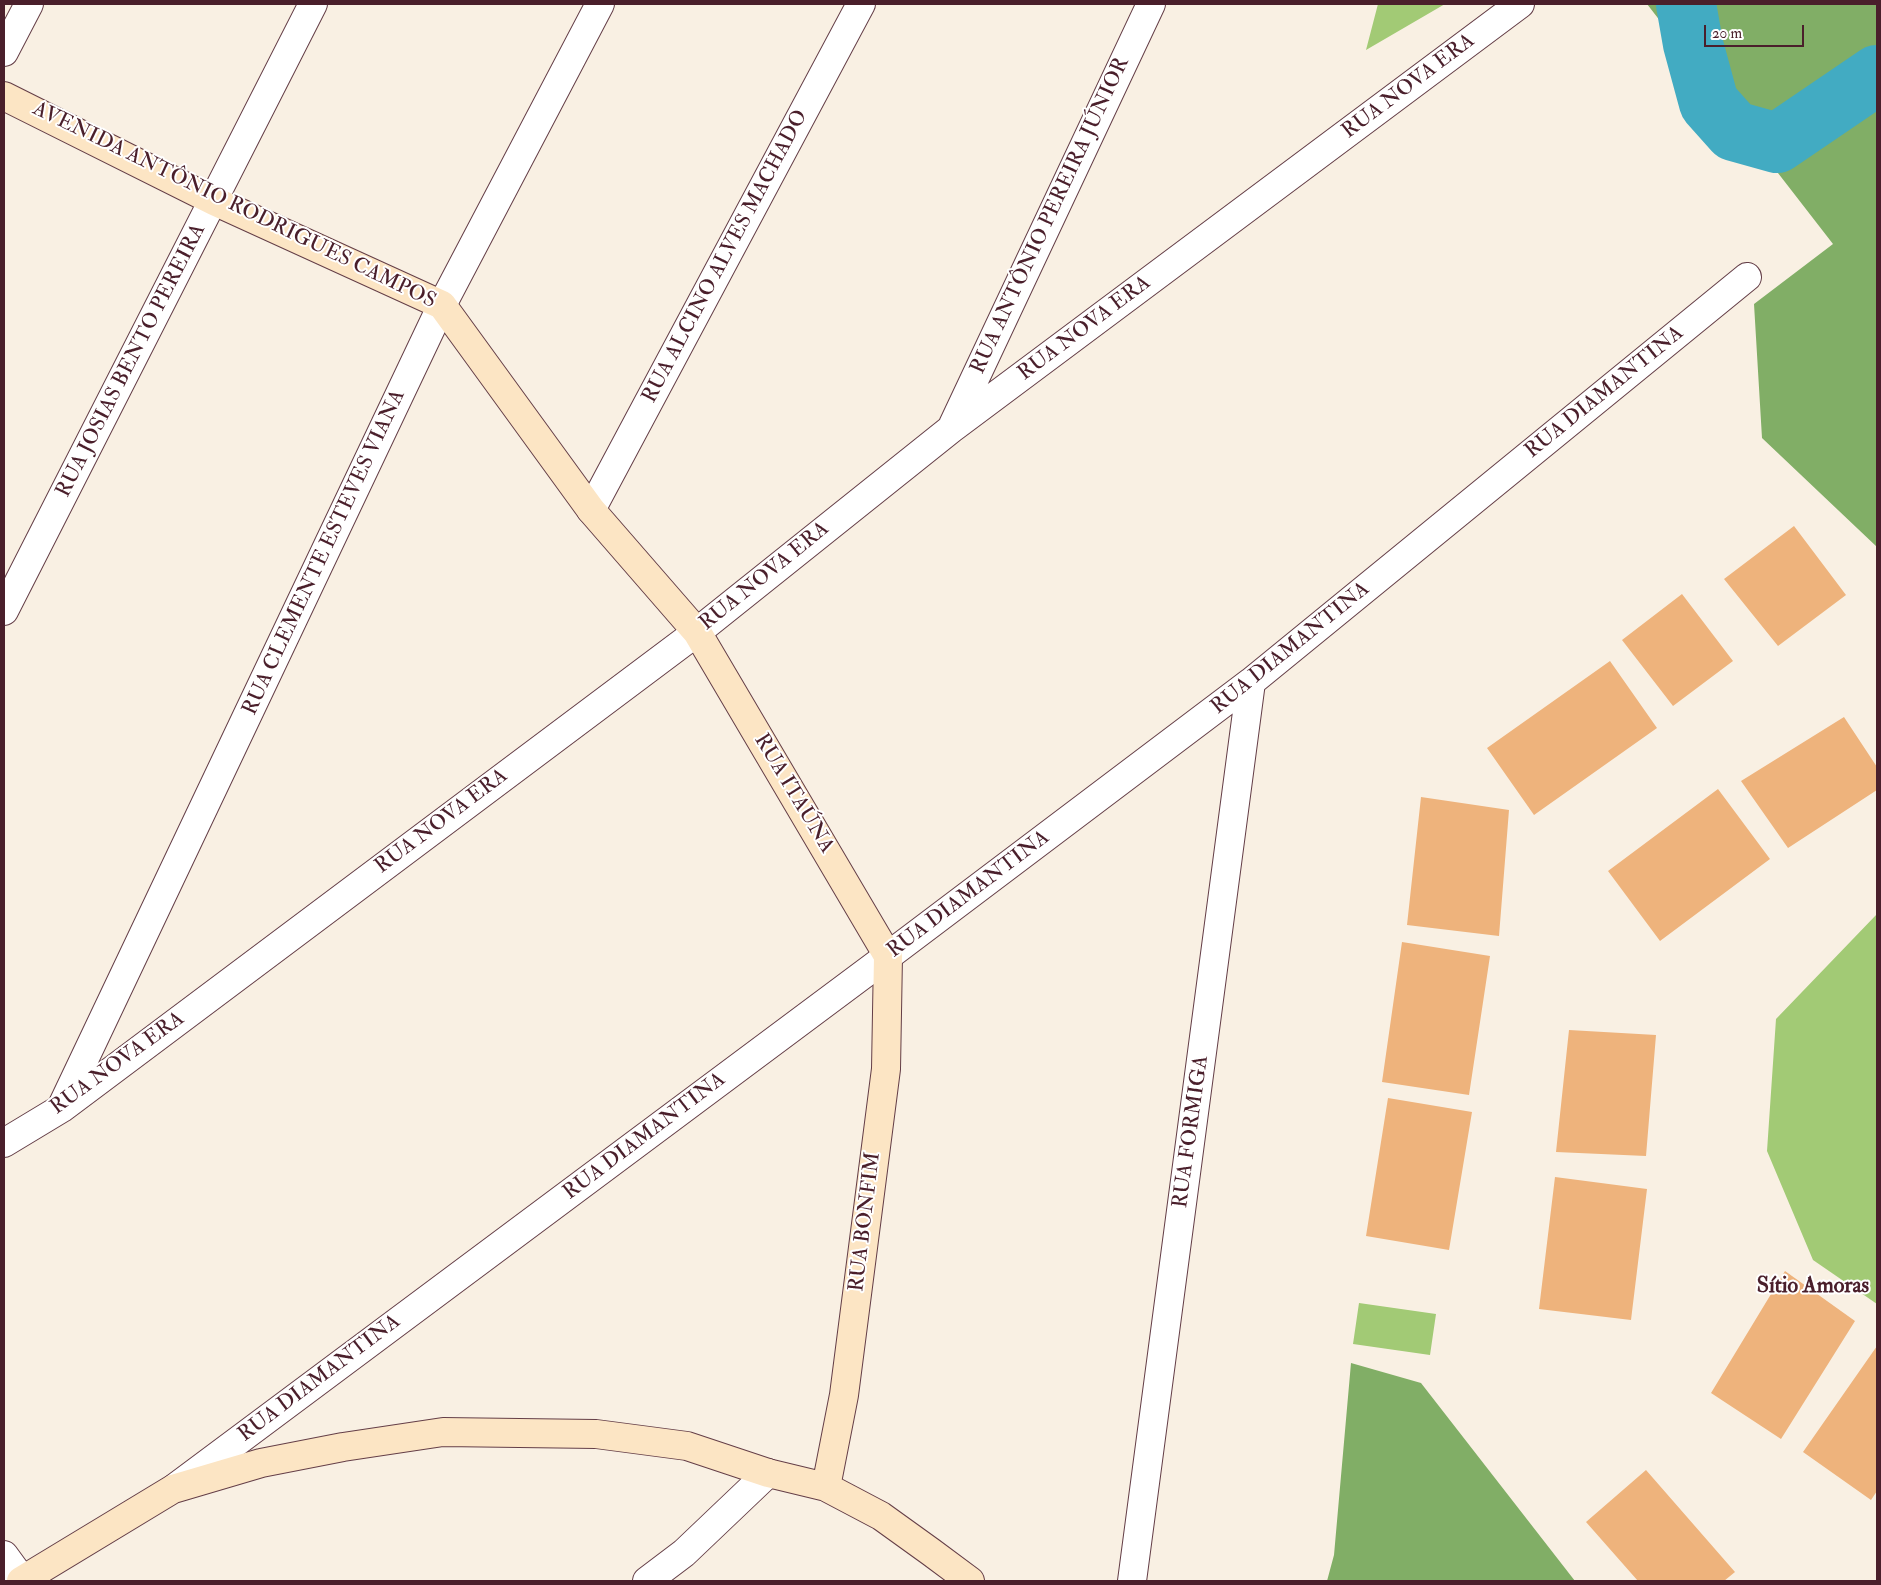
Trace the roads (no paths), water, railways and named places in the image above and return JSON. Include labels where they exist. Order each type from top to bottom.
[{"type":"street","points":[[4,52],[29,4]]},
{"type":"street","name":"RUA JOSIAS BENTO PEREIRA","points":[[4,611],[313,4]]},
{"type":"street","name":"RUA CLEMENTE ESTEVES VIANA","points":[[62,1108],[442,305],[600,4]]},
{"type":"street","name":"RUA ALCINO ALVES MACHADO","points":[[590,510],[860,4]]},
{"type":"street","name":"RUA ANTÔNIO PEREIRA JÚNIOR","points":[[951,429],[1151,4]]},
{"type":"street","name":"RUA NOVA ERA","points":[[4,1143],[62,1108],[697,632],[951,429],[1520,4]]},
{"type":"street","name":"AVENIDA ANTÔNIO RODRIGUES CAMPOS","points":[[4,96],[214,201],[442,305],[590,510],[697,632]]},
{"type":"street","name":"RUA DIAMANTINA","points":[[173,1489],[888,956],[1251,682],[1747,276]]},
{"type":"street","name":"RUA ITAÚNA","points":[[697,632],[888,956]]},
{"type":"street","name":"RUA FORMIGA","points":[[1132,1581],[1251,682]]},
{"type":"street","name":"RUA BONFIM","points":[[826,1487],[844,1395],[886,1069],[888,956]]},
{"type":"street","points":[[4,1555],[22,1581],[173,1489],[261,1463],[343,1447],[443,1432],[596,1434],[687,1446],[768,1473],[826,1487],[881,1516],[970,1581]]},
{"type":"street","points":[[647,1581],[684,1553],[768,1473]]},
{"type":"street","points":[[932,1552],[952,1581]]},
{"type":"waterway","points":[[1686,4],[1693,44],[1709,103],[1734,131],[1777,143],[1877,75]]},
{"type":"district","name":"Sítio Amoras","points":[[1813,1287]]}]
